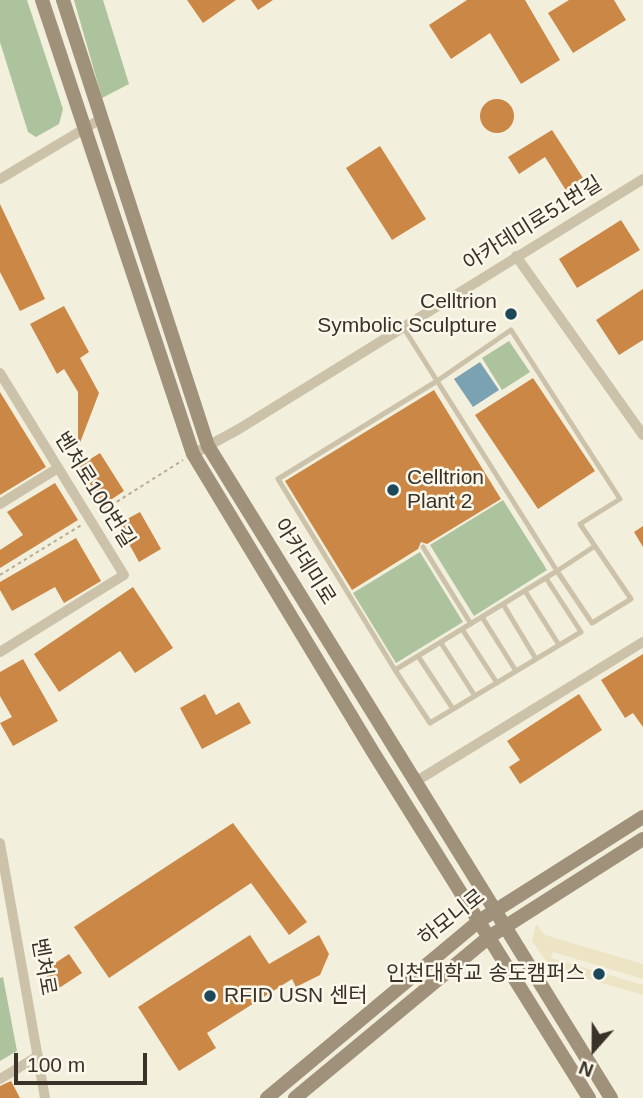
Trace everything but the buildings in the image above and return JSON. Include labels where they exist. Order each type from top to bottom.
[{"type":"main road","name":"아카데미로","points":[[42,0],[192,454],[589,1098]]},
{"type":"main road","name":"아카데미로","points":[[62,0],[99,120],[208,446],[611,1098]]},
{"type":"main road","name":"하모니로","points":[[267,1098],[479,920],[643,817]]},
{"type":"main road","name":"하모니로","points":[[293,1098],[489,937],[643,840]]},
{"type":"street","points":[[0,179],[99,120]]},
{"type":"street","name":"아카데미로51번길","points":[[192,454],[643,178]]},
{"type":"street","points":[[516,256],[643,435]]},
{"type":"street","name":"벤처로100번길","points":[[0,373],[124,575],[0,652]]},
{"type":"street","points":[[0,504],[58,468]]},
{"type":"street","points":[[415,782],[643,642]]},
{"type":"street","name":"벤처로","points":[[0,843],[45,1098]]},
{"type":"street","points":[[0,899],[10,893]]},
{"type":"street","points":[[0,1079],[38,1056]]},
{"type":"street","points":[[288,1081],[293,1098]]},
{"type":"lane","points":[[403,327],[437,381],[557,571],[592,623],[631,599],[580,524],[620,499],[510,330],[437,381],[278,479],[430,723],[580,632],[546,578]]},
{"type":"lane","points":[[395,670],[595,546]]},
{"type":"lane","points":[[423,547],[471,624]]},
{"type":"lane","points":[[525,591],[559,645]]},
{"type":"lane","points":[[503,604],[537,659]]},
{"type":"lane","points":[[482,617],[516,671]]},
{"type":"lane","points":[[462,629],[497,682]]},
{"type":"lane","points":[[440,643],[475,696]]},
{"type":"lane","points":[[418,656],[453,709]]},
{"type":"green space","points":[[0,0],[27,0],[63,109],[59,124],[36,137],[28,132],[0,42]]},
{"type":"green space","points":[[74,0],[103,0],[129,84],[102,98]]},
{"type":"green space","points":[[509,341],[530,372],[502,390],[482,358]]},
{"type":"green space","points":[[503,500],[547,570],[474,616],[430,545]]},
{"type":"green space","points":[[420,552],[463,622],[396,663],[353,593]]},
{"type":"green space","points":[[3,977],[17,1051],[0,1061],[0,978]]},
{"type":"shaded area","points":[[536,924],[545,935],[643,964],[643,979],[553,952],[551,958],[643,985],[643,995],[551,968],[532,941]]},
{"type":"water","points":[[480,362],[499,390],[473,407],[454,379]]},
{"type":"place","name":"Celltrion Symbolic Sculpture","points":[[511,314]]},
{"type":"place","name":"Celltrion Plant 2","points":[[393,490]]},
{"type":"place","name":"인천대학교 송도캠퍼스","points":[[599,974]]},
{"type":"place","name":"RFID USN 센터","points":[[210,996]]}]
